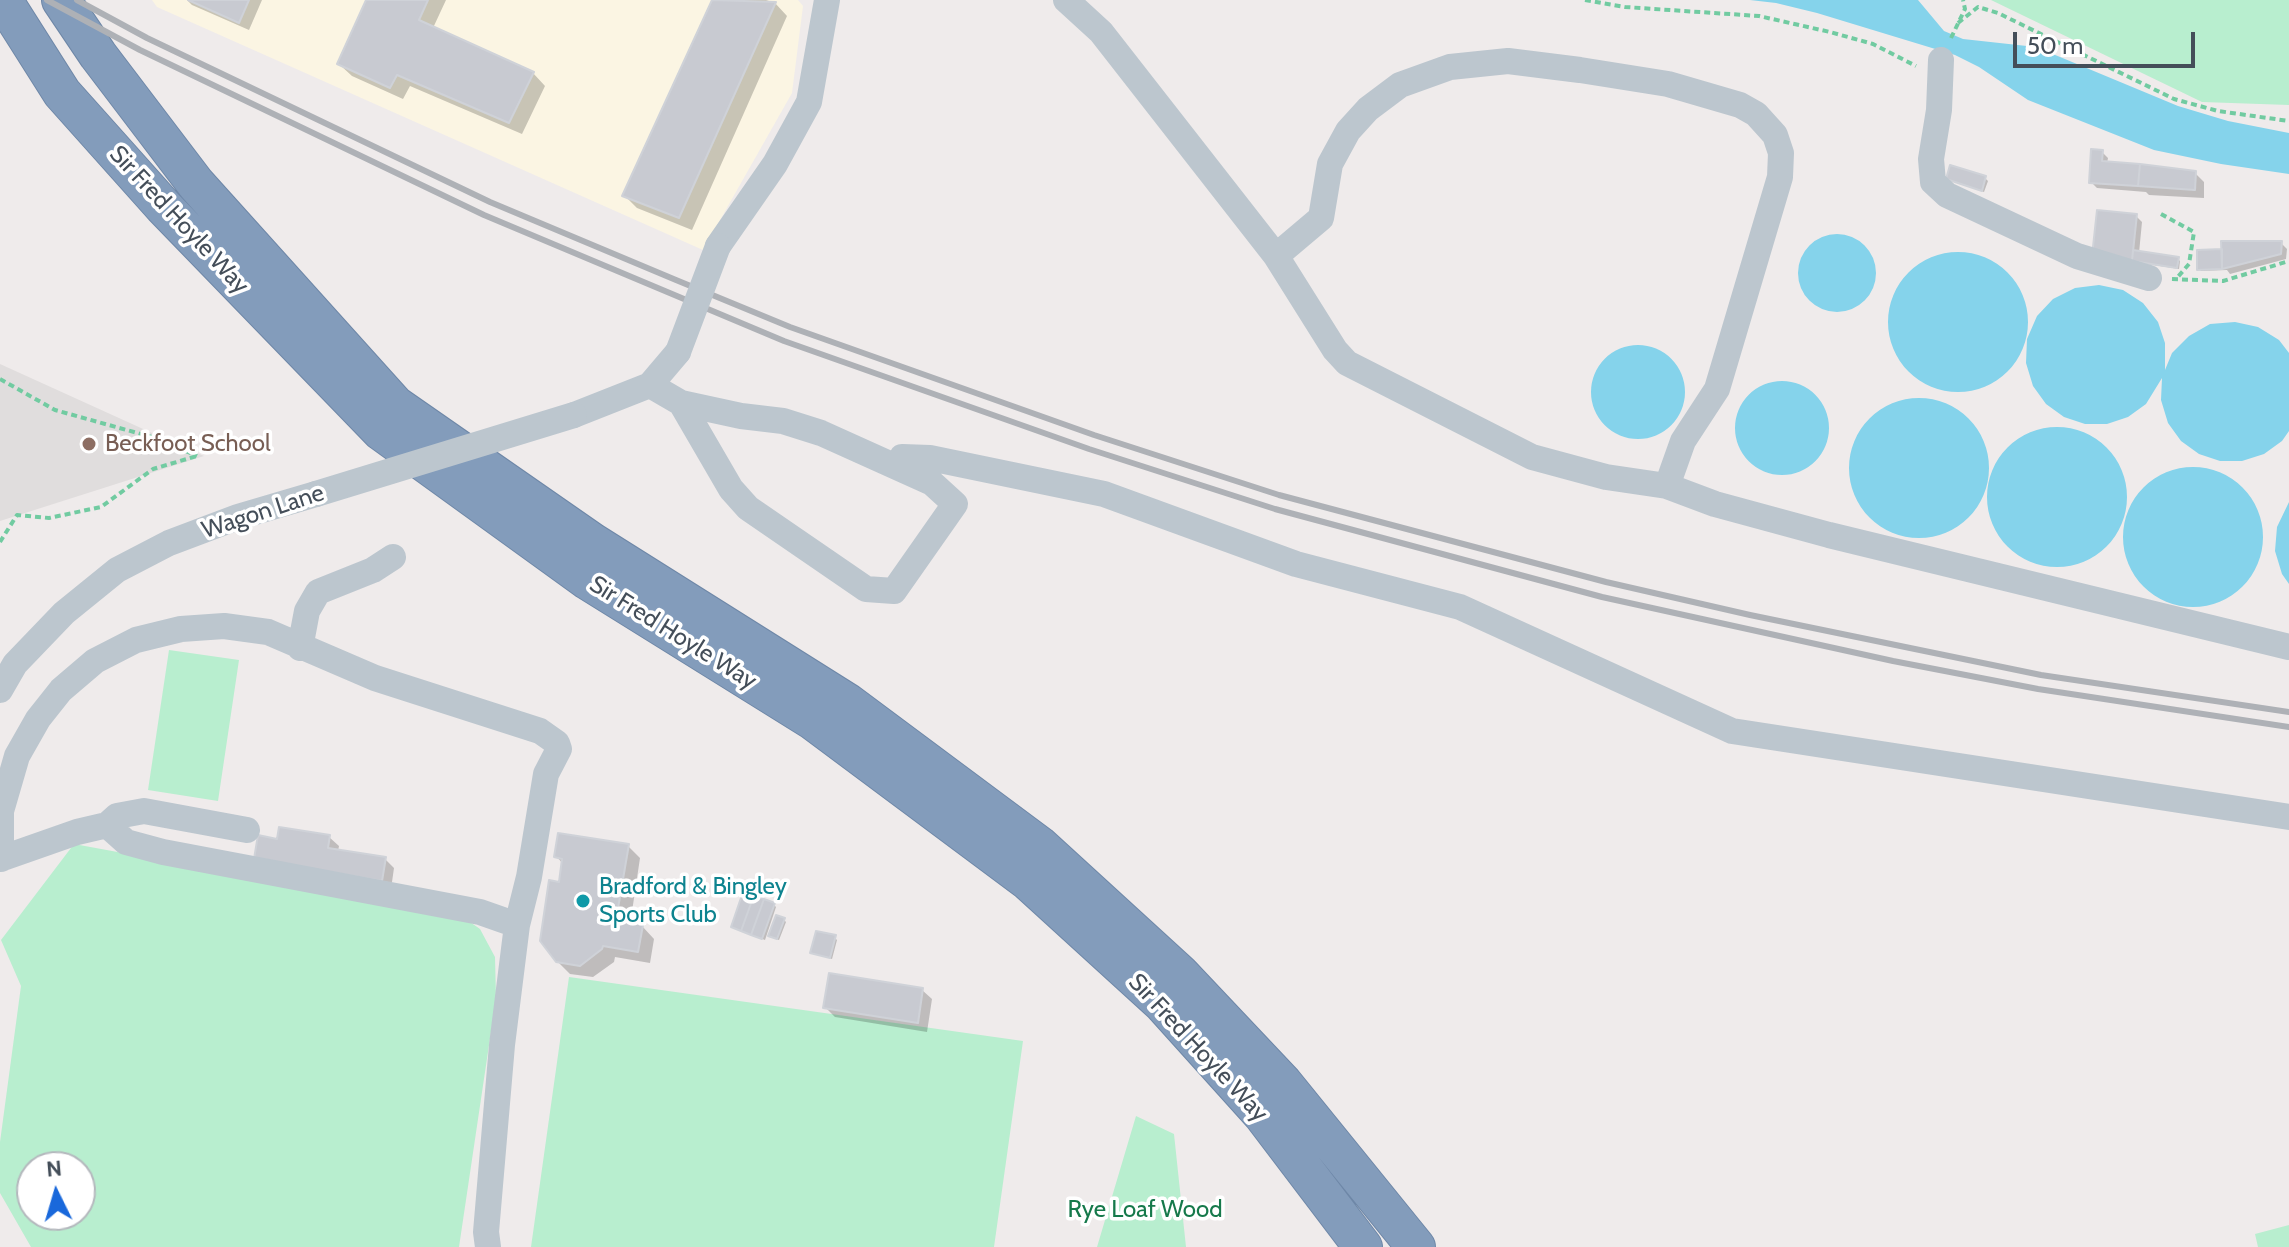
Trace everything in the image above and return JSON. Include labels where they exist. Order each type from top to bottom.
[{"type":"highway","name":"Sir Fred Hoyle Way","points":[[3,0],[62,93],[163,206],[381,431],[587,580],[812,720],[1028,881],[1163,1004],[1262,1114],[1363,1247]]},
{"type":"highway","name":"Sir Fred Hoyle Way","points":[[61,0],[98,55],[196,184],[395,405],[592,542],[848,703],[1040,846],[1180,974],[1262,1061],[1416,1247]]},
{"type":"street","points":[[681,403],[731,489],[748,508],[866,589],[894,591],[955,504],[932,483],[821,433],[783,421],[681,403],[650,385],[678,352],[718,246],[775,164],[809,102],[827,0]]},
{"type":"street","points":[[1066,0],[1101,32],[1276,256],[1335,350],[1347,363],[1532,457],[1606,477],[1667,486],[1715,504],[1829,535],[2289,647]]},
{"type":"street","points":[[1941,60],[1939,110],[1931,159],[1933,182],[1947,195],[2077,256],[2149,278]]},
{"type":"street","points":[[1276,256],[1321,218],[1330,164],[1348,131],[1368,109],[1400,85],[1450,67],[1508,61],[1580,70],[1668,84],[1740,105],[1756,114],[1775,135],[1781,153],[1780,177],[1717,389],[1683,441],[1667,486]]},
{"type":"street","name":"Wagon Lane","points":[[0,690],[15,664],[64,613],[117,570],[169,543],[238,517],[574,415],[650,385]]},
{"type":"street","points":[[897,467],[902,457],[930,458],[1104,494],[1296,564],[1460,607],[1732,731],[2289,817]]},
{"type":"street","points":[[300,648],[307,611],[318,592],[373,570],[393,557]]},
{"type":"street","points":[[247,830],[144,811],[117,816],[107,825],[77,832],[0,859],[1,811],[17,756],[38,719],[61,690],[95,661],[136,640],[181,629],[224,626],[268,632],[375,678],[526,726],[557,743],[559,749],[546,774],[529,877],[517,925],[501,1061],[486,1232],[488,1247]]},
{"type":"street","points":[[107,825],[126,842],[163,852],[480,912],[517,925]]},
{"type":"path","points":[[1585,0],[1759,16],[1873,44],[1928,73],[1941,60]]},
{"type":"path","points":[[1963,0],[1965,9],[1957,24],[1978,7],[1998,13],[2174,99],[2218,111],[2289,121]]},
{"type":"path","points":[[2161,214],[2194,232],[2189,264],[2176,279]]},
{"type":"path","points":[[2149,278],[2223,281],[2289,261]]},
{"type":"path","points":[[0,379],[55,410],[159,439],[197,456],[153,469],[101,507],[49,518],[17,515],[0,542]]},
{"type":"shaded area","points":[[152,0],[798,0],[803,6],[792,93],[703,250],[157,7]]},
{"type":"shaded area","name":"Beckfoot School","points":[[0,364],[152,433],[204,456],[0,521]]},
{"type":"green space","points":[[1991,0],[2289,0],[2289,105],[2202,102]]},
{"type":"green space","points":[[169,650],[239,660],[218,801],[148,790]]},
{"type":"green space","points":[[74,844],[460,915],[480,929],[495,957],[496,998],[459,1247],[31,1247],[22,1231],[96,1231],[96,1151],[16,1151],[16,1221],[0,1193],[0,1142],[21,986],[1,940]]},
{"type":"green space","points":[[569,977],[1023,1041],[994,1247],[531,1247]]},
{"type":"green space","name":"Rye Loaf Wood","points":[[1136,1116],[1174,1134],[1186,1247],[1097,1247]]},
{"type":"green space","points":[[2289,1225],[2289,1247],[2258,1247],[2255,1234]]},
{"type":"water","points":[[1750,0],[1918,0],[1944,31],[1963,39],[2036,47],[2178,106],[2228,121],[2289,133],[2289,174],[2154,150],[2028,100],[1955,55],[1817,13]]},
{"type":"water","points":[[1837,234],[1852,237],[1864,246],[1873,258],[1876,273],[1873,288],[1864,300],[1852,309],[1837,312],[1822,309],[1810,300],[1801,288],[1798,273],[1801,258],[1810,246],[1822,237]]},
{"type":"water","points":[[1958,252],[1985,258],[2007,273],[2022,295],[2028,322],[2022,349],[2007,371],[1985,386],[1958,392],[1931,386],[1909,371],[1894,349],[1888,322],[1894,295],[1909,273],[1931,258]]},
{"type":"water","points":[[2099,285],[2123,290],[2143,303],[2158,322],[2165,343],[2165,370],[2172,353],[2189,336],[2210,324],[2235,322],[2258,327],[2279,340],[2289,353],[2289,431],[2282,441],[2264,454],[2242,461],[2220,461],[2199,454],[2181,441],[2168,423],[2161,400],[2162,378],[2146,404],[2128,417],[2107,424],[2085,424],[2064,417],[2046,404],[2033,386],[2026,363],[2027,339],[2037,316],[2053,299],[2075,288]]},
{"type":"water","points":[[1638,345],[1656,349],[1671,359],[1681,374],[1685,392],[1681,410],[1671,425],[1656,435],[1638,439],[1620,435],[1605,425],[1595,410],[1591,392],[1595,374],[1605,359],[1620,349]]},
{"type":"water","points":[[1782,381],[1800,385],[1815,395],[1825,410],[1829,428],[1825,446],[1815,461],[1800,471],[1782,475],[1764,471],[1749,461],[1739,446],[1735,428],[1739,410],[1749,395],[1764,385]]},
{"type":"water","points":[[1919,398],[1946,404],[1968,419],[1983,441],[1989,468],[1983,495],[1968,517],[1946,532],[1919,538],[1892,532],[1870,517],[1855,495],[1849,468],[1855,441],[1870,419],[1892,404]]},
{"type":"water","points":[[2057,427],[2084,433],[2106,448],[2121,470],[2127,497],[2121,524],[2106,546],[2084,561],[2057,567],[2030,561],[2008,546],[1993,524],[1987,497],[1993,470],[2008,448],[2030,433]]},
{"type":"water","points":[[2193,467],[2220,473],[2242,488],[2257,510],[2263,537],[2257,564],[2242,586],[2220,601],[2193,607],[2166,601],[2144,586],[2129,564],[2123,537],[2129,510],[2144,488],[2166,473]]},
{"type":"water","points":[[2289,502],[2289,584],[2282,574],[2275,551],[2277,527]]},
{"type":"building","points":[[188,0],[249,0],[239,23]]},
{"type":"building","points":[[366,0],[428,0],[419,20],[534,72],[509,123],[397,75],[390,88],[337,64]]},
{"type":"building","points":[[712,0],[776,2],[679,218],[622,196]]},
{"type":"building","points":[[2091,149],[2103,150],[2102,161],[2140,164],[2138,186],[2089,183]]},
{"type":"building","points":[[2140,164],[2196,171],[2195,190],[2138,186]]},
{"type":"building","points":[[1950,165],[1986,176],[1982,191],[1946,179]]},
{"type":"building","points":[[2097,210],[2137,214],[2132,261],[2092,256]]},
{"type":"building","points":[[2221,241],[2282,241],[2281,254],[2222,269]]},
{"type":"building","points":[[2222,249],[2222,269],[2197,270],[2197,250]]},
{"type":"building","points":[[2133,250],[2179,257],[2177,268],[2132,261]]},
{"type":"building","points":[[279,827],[330,835],[328,848],[386,857],[382,881],[254,859],[258,835],[277,839]]},
{"type":"building","name":"Bradford & Bingley Sports Club","points":[[558,833],[629,844],[616,920],[643,925],[638,952],[603,946],[580,966],[556,962],[540,941],[549,880],[559,882],[562,859],[554,857]]},
{"type":"building","points":[[743,892],[754,895],[741,931],[731,927]]},
{"type":"building","points":[[754,895],[764,899],[751,935],[741,931]]},
{"type":"building","points":[[764,899],[775,903],[762,939],[751,935]]},
{"type":"building","points":[[776,915],[785,918],[777,939],[768,936]]},
{"type":"building","points":[[816,931],[836,935],[830,958],[810,953]]},
{"type":"building","points":[[829,973],[923,988],[918,1023],[823,1008]]},
{"type":"railway","points":[[47,0],[140,50],[484,215],[784,341],[1089,449],[1275,509],[1602,597],[1893,661],[2038,689],[2289,727]]},
{"type":"railway","points":[[77,0],[147,38],[490,202],[790,327],[1094,435],[1279,495],[1606,582],[1750,615],[2041,675],[2289,712]]},
{"type":"place","name":"Beckfoot School","points":[[89,444]]},
{"type":"place","name":"Bradford & Bingley Sports Club","points":[[583,901]]}]
